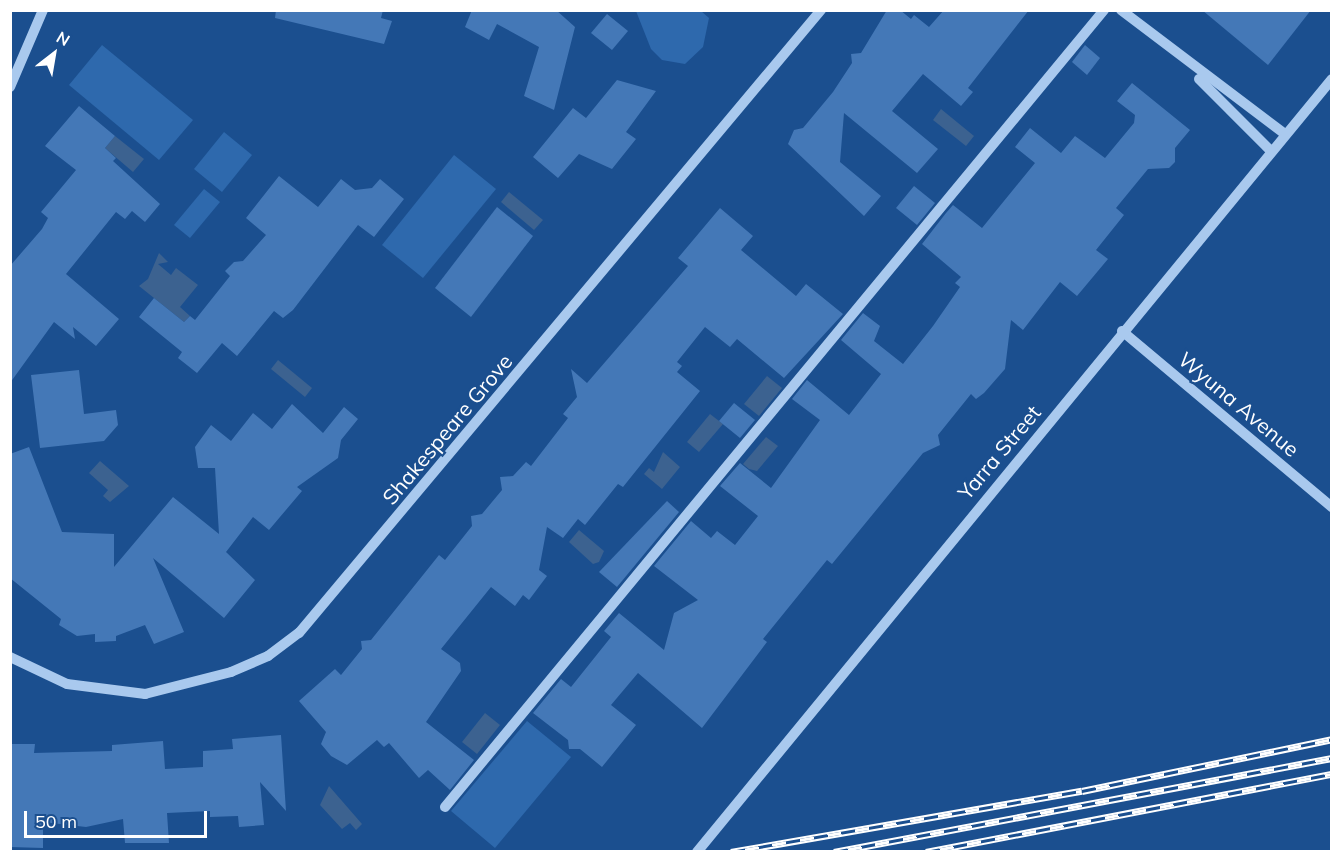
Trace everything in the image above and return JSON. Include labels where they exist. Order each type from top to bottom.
[{"type":"street","points":[[10,87],[44,10]]},
{"type":"street","name":"Shakespeare Grove","points":[[10,657],[67,684],[144,694],[231,672],[268,656],[299,633],[821,10]]},
{"type":"street","points":[[445,807],[1104,10]]},
{"type":"street","points":[[1121,10],[1184,63],[1285,134]]},
{"type":"street","points":[[1184,63],[1271,151]]},
{"type":"street","name":"Yarra Street","points":[[699,849],[1122,331],[1332,79]]},
{"type":"street","name":"Wyuna Avenue","points":[[1122,331],[1332,507]]},
{"type":"shaded area","points":[[636,11],[701,11],[709,18],[703,47],[685,64],[662,60],[651,49]]},
{"type":"shaded area","points":[[102,45],[193,120],[159,160],[69,85]]},
{"type":"shaded area","points":[[941,109],[974,136],[966,146],[933,120]]},
{"type":"shaded area","points":[[224,132],[252,155],[222,192],[194,169]]},
{"type":"shaded area","points":[[115,136],[144,159],[133,172],[105,148]]},
{"type":"shaded area","points":[[454,155],[496,189],[423,278],[382,245]]},
{"type":"shaded area","points":[[204,189],[220,202],[190,238],[174,225]]},
{"type":"shaded area","points":[[509,192],[543,220],[534,230],[501,202]]},
{"type":"shaded area","points":[[159,253],[168,262],[158,264],[171,275],[176,268],[198,285],[180,307],[190,316],[184,322],[139,286],[148,279]]},
{"type":"shaded area","points":[[278,360],[312,388],[305,397],[271,369]]},
{"type":"shaded area","points":[[767,376],[782,388],[759,416],[744,404]]},
{"type":"shaded area","points":[[710,414],[723,424],[699,452],[687,442]]},
{"type":"shaded area","points":[[766,437],[778,446],[757,471],[749,469],[743,464]]},
{"type":"shaded area","points":[[663,452],[680,467],[662,489],[644,474],[649,468],[654,472]]},
{"type":"shaded area","points":[[100,461],[129,486],[110,502],[103,496],[108,490],[89,473]]},
{"type":"shaded area","points":[[579,530],[604,551],[599,562],[593,564],[569,542]]},
{"type":"shaded area","points":[[485,713],[500,725],[477,754],[462,742]]},
{"type":"shaded area","points":[[527,721],[571,757],[495,848],[451,811]]},
{"type":"shaded area","points":[[329,786],[362,824],[356,830],[350,823],[342,829],[320,805]]},
{"type":"building","points":[[276,10],[383,10],[381,18],[392,21],[384,44],[275,18]]},
{"type":"building","points":[[472,10],[556,10],[575,27],[554,110],[524,96],[539,47],[497,24],[489,40],[465,27]]},
{"type":"building","points":[[887,10],[900,10],[911,19],[914,15],[929,27],[944,10],[1029,10],[968,88],[973,92],[961,106],[923,74],[892,111],[938,149],[917,173],[844,113],[840,162],[881,196],[864,216],[788,144],[794,130],[803,128],[833,92],[852,63],[851,54],[861,53]]},
{"type":"building","points":[[1202,10],[1311,10],[1268,65]]},
{"type":"building","points":[[607,14],[628,31],[612,50],[591,33]]},
{"type":"building","points":[[1085,45],[1100,58],[1087,75],[1072,62]]},
{"type":"building","points":[[617,80],[656,91],[626,132],[636,139],[612,169],[579,154],[558,178],[533,157],[573,108],[586,118]]},
{"type":"building","points":[[1132,83],[1190,130],[1175,148],[1175,162],[1169,168],[1148,169],[1116,208],[1124,215],[1096,250],[1108,259],[1077,296],[1060,282],[1023,330],[1011,320],[1005,369],[976,399],[971,394],[938,435],[940,445],[923,453],[832,564],[827,560],[763,639],[767,642],[702,728],[638,673],[611,705],[636,725],[602,767],[580,749],[569,749],[568,740],[533,713],[561,679],[571,687],[611,637],[604,631],[619,613],[664,650],[674,613],[698,600],[654,566],[691,521],[711,538],[717,531],[735,545],[758,516],[720,486],[740,463],[771,488],[820,420],[792,399],[807,380],[849,415],[881,374],[841,340],[863,313],[880,326],[874,341],[903,364],[933,326],[960,287],[955,283],[961,277],[922,244],[946,213],[953,205],[982,228],[1035,163],[1015,147],[1030,128],[1061,153],[1075,136],[1105,158],[1134,123],[1135,115],[1117,101]]},
{"type":"building","points":[[79,106],[115,136],[105,148],[116,158],[113,161],[160,204],[145,222],[132,211],[125,219],[116,212],[66,274],[119,319],[96,346],[73,327],[75,339],[54,322],[10,383],[10,266],[42,229],[48,218],[41,212],[76,170],[45,146]]},
{"type":"building","points":[[279,176],[318,207],[341,179],[355,190],[372,188],[380,179],[404,199],[374,237],[358,225],[293,310],[283,318],[274,311],[237,356],[222,343],[197,373],[178,358],[182,352],[139,317],[154,298],[184,322],[190,316],[195,320],[230,276],[225,271],[234,262],[243,261],[266,235],[246,218]]},
{"type":"building","points":[[914,186],[935,203],[917,225],[896,208]]},
{"type":"building","points":[[497,207],[533,236],[471,317],[435,288]]},
{"type":"building","points":[[720,208],[753,236],[741,250],[796,296],[806,284],[843,314],[784,378],[737,339],[730,347],[705,327],[677,362],[682,366],[677,372],[700,391],[623,487],[618,484],[585,525],[578,519],[563,538],[547,527],[539,570],[547,576],[529,600],[523,595],[515,606],[491,587],[441,649],[460,663],[461,671],[426,722],[474,760],[450,790],[428,770],[419,778],[389,743],[384,747],[377,740],[347,765],[331,756],[321,744],[326,732],[299,701],[335,669],[341,675],[362,649],[361,641],[371,640],[439,555],[445,560],[472,526],[471,516],[482,514],[502,490],[500,477],[513,476],[526,462],[531,466],[568,418],[563,414],[577,397],[571,369],[587,383],[688,266],[678,258]]},
{"type":"building","points":[[79,370],[84,414],[116,410],[118,425],[104,441],[40,448],[31,375]]},
{"type":"building","points":[[734,403],[755,420],[740,438],[719,421]]},
{"type":"building","points":[[292,404],[323,433],[344,407],[358,419],[341,440],[338,458],[297,487],[302,491],[269,530],[253,517],[226,552],[255,580],[224,618],[153,558],[184,632],[154,644],[145,625],[116,636],[116,641],[95,642],[95,634],[77,636],[59,625],[61,619],[10,578],[10,454],[29,447],[62,532],[114,534],[114,567],[173,497],[219,534],[215,468],[198,468],[195,447],[211,425],[231,441],[253,413],[272,429]]},
{"type":"building","points":[[667,501],[679,512],[617,587],[599,572]]},
{"type":"building","points":[[281,735],[286,811],[260,782],[264,825],[239,827],[238,816],[210,817],[210,811],[167,813],[169,843],[125,843],[123,819],[86,827],[43,822],[43,848],[10,847],[10,744],[35,744],[34,753],[112,751],[112,745],[163,741],[165,769],[203,767],[203,751],[233,749],[232,739]]},
{"type":"railway","points":[[731,852],[1082,791],[1332,739]]},
{"type":"railway","points":[[834,852],[1332,758]]},
{"type":"railway","points":[[926,852],[1332,774]]}]
